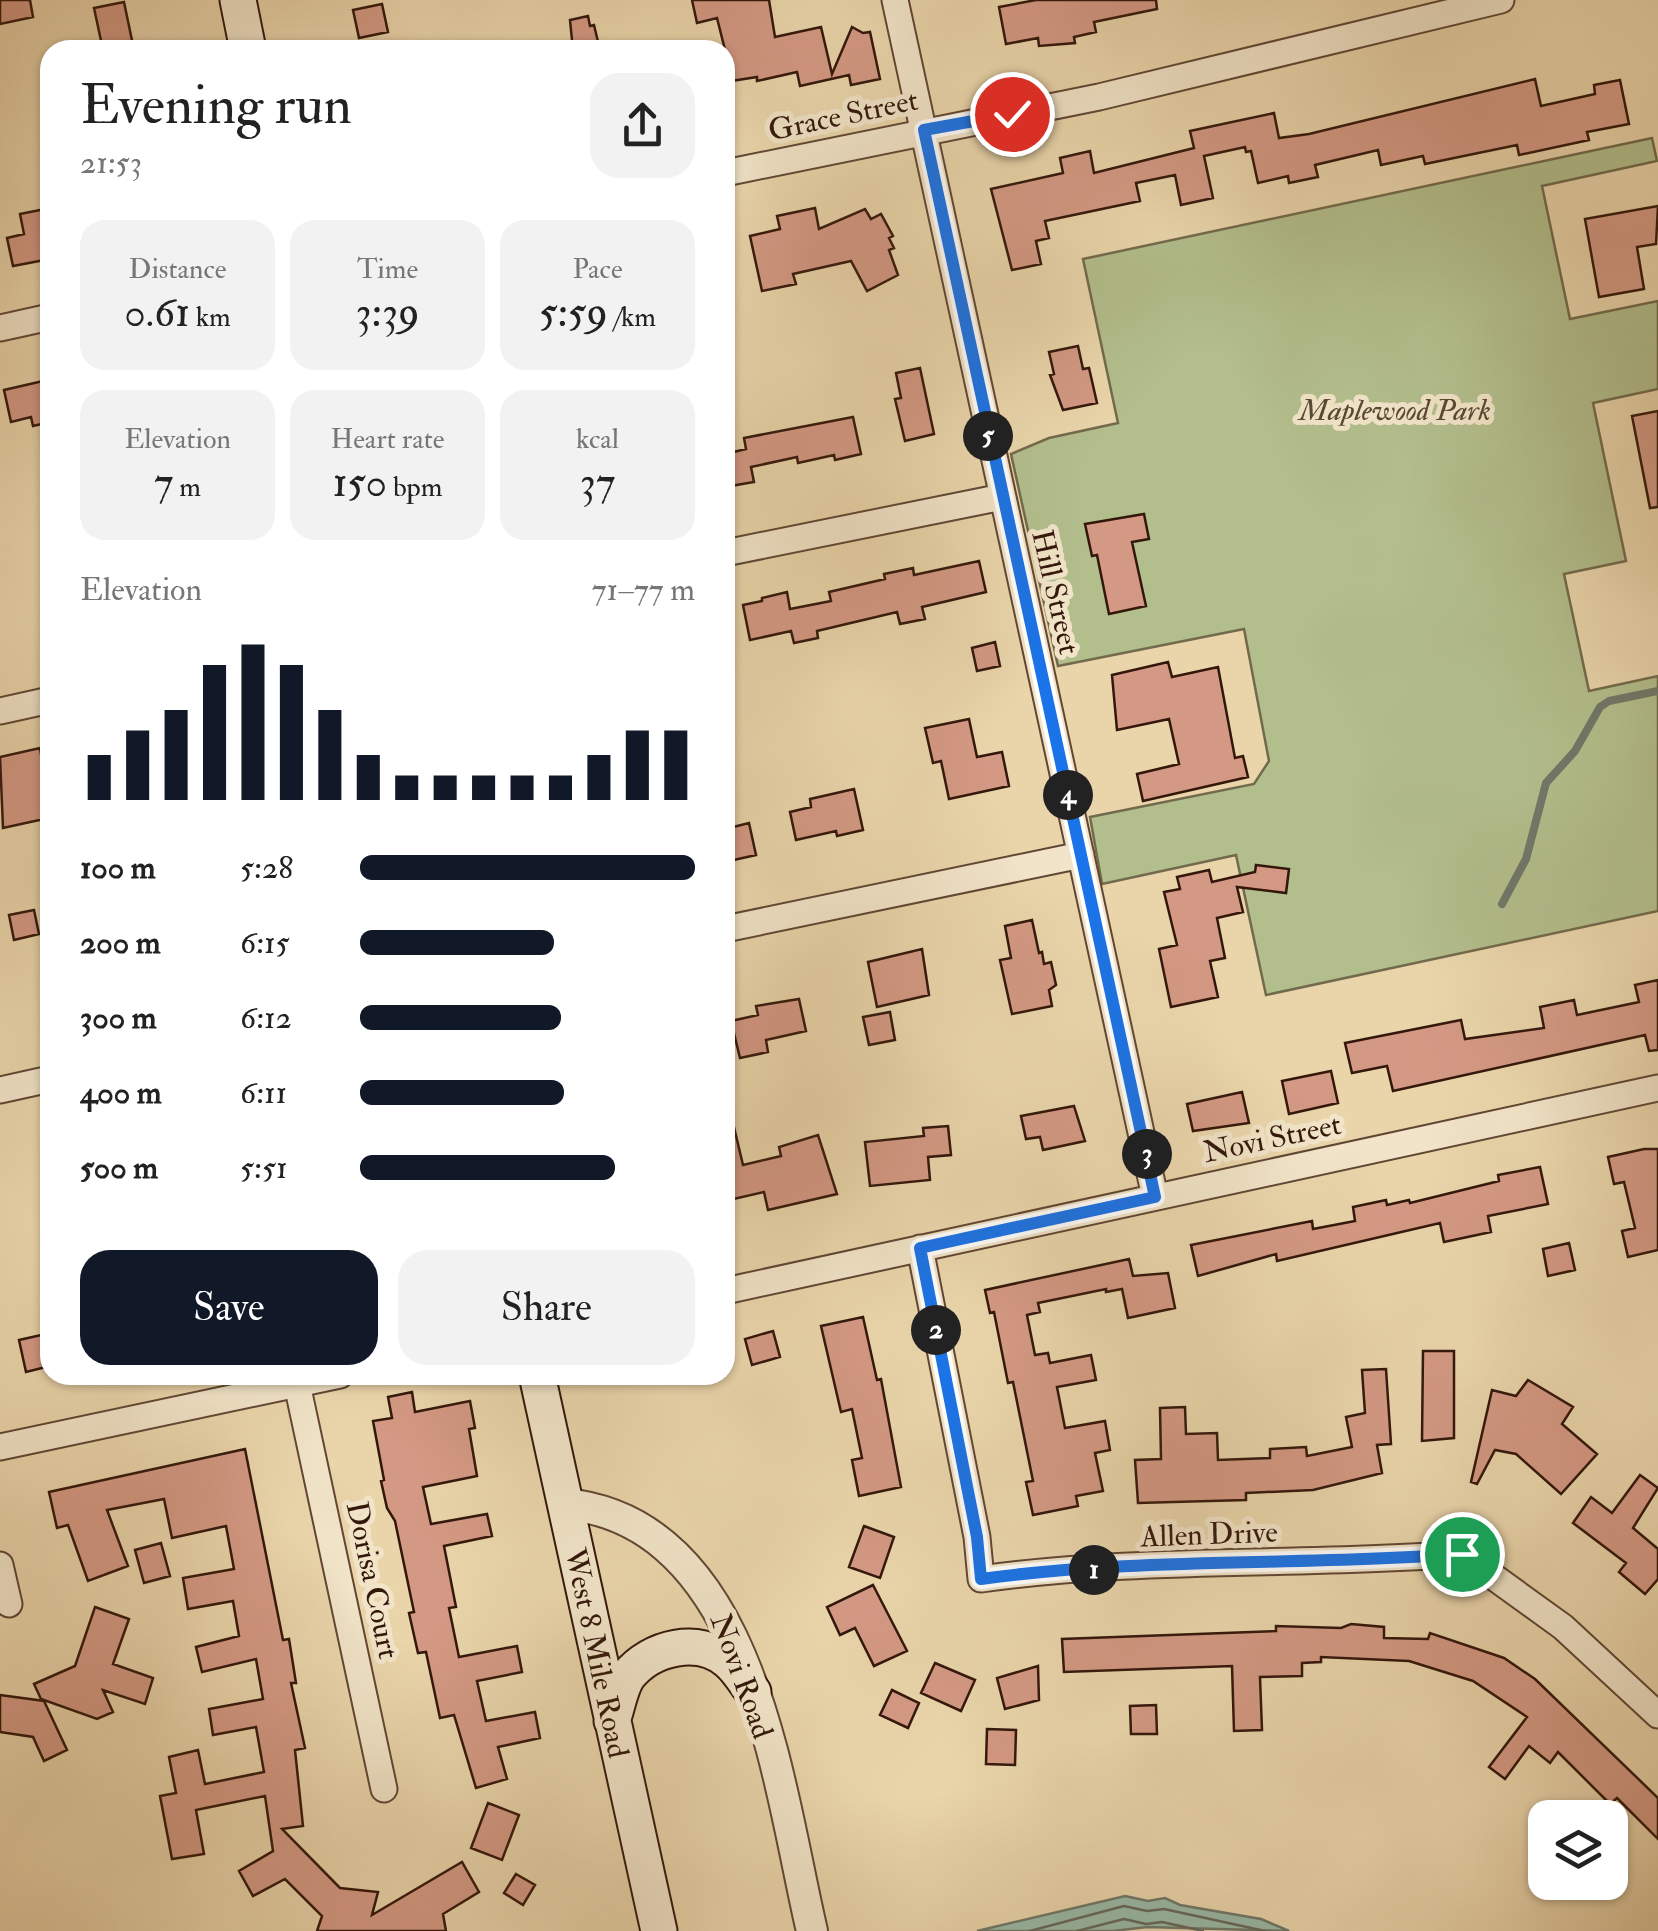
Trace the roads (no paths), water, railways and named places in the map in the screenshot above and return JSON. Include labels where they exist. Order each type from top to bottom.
[{"type":"main road","points":[[238,0],[246,40]]},
{"type":"main road","name":"West 8 Mile Road","points":[[539,1385],[660,1931]]},
{"type":"main road","points":[[612,1722],[626,1678],[648,1658],[675,1648],[704,1646],[728,1661],[753,1692]]},
{"type":"street","name":"Hill Street","points":[[895,0],[1155,1197]]},
{"type":"street","name":"Grace Street","points":[[735,171],[1099,97],[1501,0]]},
{"type":"street","points":[[0,328],[40,319]]},
{"type":"street","points":[[735,550],[1002,497]]},
{"type":"street","points":[[0,711],[40,702]]},
{"type":"street","points":[[735,927],[1081,856]]},
{"type":"street","points":[[0,1090],[40,1081]]},
{"type":"street","name":"Novi Street","points":[[735,1289],[1658,1088]]},
{"type":"street","name":"Allen Drive","points":[[920,1248],[977,1537],[981,1579],[1039,1571],[1356,1562],[1462,1554],[1563,1627],[1658,1715]]},
{"type":"street","points":[[0,1447],[293,1385]]},
{"type":"street","name":"Dorisa Court","points":[[298,1385],[384,1789]]},
{"type":"street","name":"Novi Road","points":[[565,1504],[622,1518],[675,1556],[716,1603],[753,1692],[812,1931]]},
{"type":"street","points":[[0,1564],[9,1604]]},
{"type":"water","points":[[1125,1896],[1148,1901],[1165,1898],[1180,1905],[1261,1919],[1289,1931],[1147,1927],[1113,1931],[977,1931]]},
{"type":"waterway","points":[[1502,904],[1526,859],[1546,783],[1575,751],[1600,707],[1609,701],[1658,691]]},
{"type":"park label","name":"Maplewood Park","points":[[1395,410]]}]
